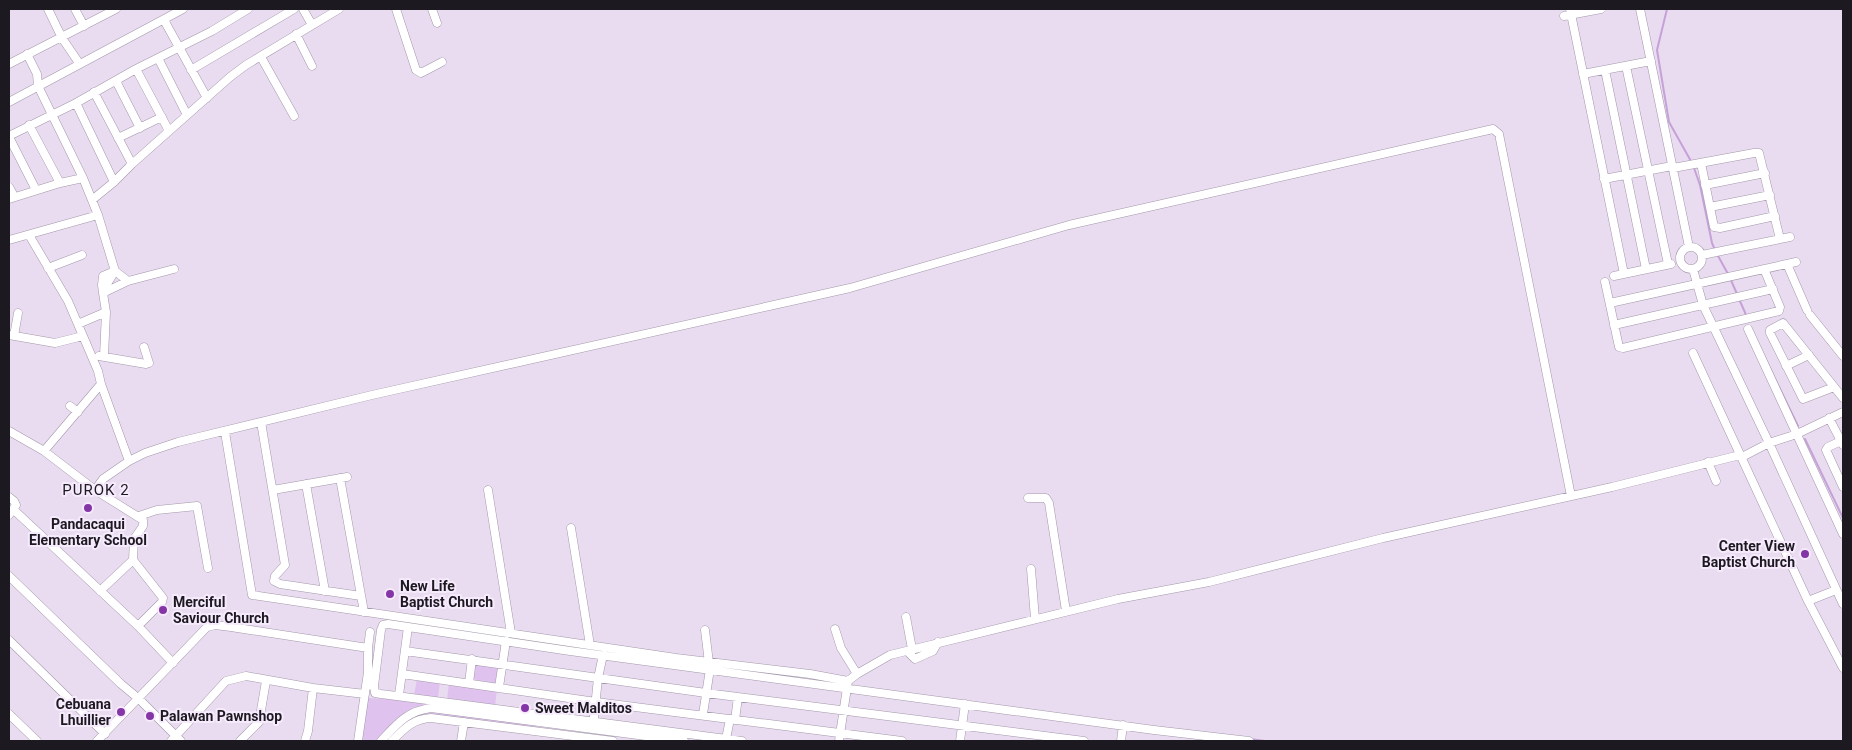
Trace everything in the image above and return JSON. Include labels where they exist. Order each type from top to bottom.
[{"type":"street","points":[[48,9],[62,38],[79,64]]},
{"type":"street","points":[[75,9],[84,26]]},
{"type":"street","points":[[9,64],[116,9]]},
{"type":"street","points":[[9,102],[184,9]]},
{"type":"street","points":[[36,190],[9,137],[76,103],[248,9]]},
{"type":"street","points":[[191,70],[294,9]]},
{"type":"street","points":[[303,9],[312,25]]},
{"type":"street","points":[[92,200],[230,77],[246,65],[339,9]]},
{"type":"street","points":[[396,9],[418,73],[442,62]]},
{"type":"street","points":[[432,9],[437,23]]},
{"type":"street","points":[[1595,9],[1568,13],[1583,74],[1624,274]]},
{"type":"street","points":[[1640,9],[1689,247]]},
{"type":"street","points":[[164,20],[207,98]]},
{"type":"street","points":[[296,34],[312,66]]},
{"type":"street","points":[[27,54],[37,74],[38,86],[84,178],[115,271],[128,281]]},
{"type":"street","points":[[261,57],[294,116]]},
{"type":"street","points":[[158,58],[187,115]]},
{"type":"street","points":[[1583,74],[1650,61]]},
{"type":"street","points":[[1626,66],[1668,264]]},
{"type":"street","points":[[136,69],[169,131]]},
{"type":"street","points":[[1606,70],[1646,269]]},
{"type":"street","points":[[116,81],[140,128]]},
{"type":"street","points":[[94,92],[132,164]]},
{"type":"street","points":[[76,103],[114,182]]},
{"type":"street","points":[[118,138],[162,117]]},
{"type":"street","points":[[29,126],[60,183]]},
{"type":"street","points":[[95,490],[103,479],[129,461],[178,442],[372,395],[850,288],[1069,225],[1493,129],[1500,134],[1571,496]]},
{"type":"street","points":[[1604,179],[1757,152],[1760,155],[1765,173],[1780,239]]},
{"type":"street","points":[[1695,164],[1705,185],[1713,226],[1716,228],[1775,216]]},
{"type":"street","points":[[1705,185],[1765,173]]},
{"type":"street","points":[[9,187],[11,198],[60,183],[84,178]]},
{"type":"street","points":[[1710,207],[1770,195]]},
{"type":"street","points":[[9,240],[98,216]]},
{"type":"street","points":[[29,235],[68,301],[92,355],[129,461]]},
{"type":"street","points":[[1702,255],[1790,238]]},
{"type":"street","points":[[1680,262],[1681,253],[1689,247],[1696,248],[1702,255]]},
{"type":"street","points":[[48,268],[82,255]]},
{"type":"street","points":[[1680,262],[1686,268],[1693,269],[1700,265],[1702,255]]},
{"type":"street","points":[[1614,276],[1680,262]]},
{"type":"street","points":[[1610,303],[1796,262]]},
{"type":"street","points":[[1787,264],[1808,313],[1843,356]]},
{"type":"street","points":[[103,289],[174,269]]},
{"type":"street","points":[[1693,269],[1703,305],[1843,604]]},
{"type":"street","points":[[1605,282],[1619,347],[1623,348],[1779,311],[1780,307],[1764,269]]},
{"type":"street","points":[[104,356],[106,312],[102,276],[115,271]]},
{"type":"street","points":[[1614,325],[1773,289]]},
{"type":"street","points":[[78,324],[106,312]]},
{"type":"street","points":[[18,313],[12,335],[55,343],[82,336]]},
{"type":"street","points":[[1834,388],[1802,399],[1770,332],[1783,323],[1843,398]]},
{"type":"street","points":[[1748,329],[1843,534]]},
{"type":"street","points":[[92,355],[146,364],[149,363],[144,347]]},
{"type":"street","points":[[1693,353],[1808,601],[1843,668]]},
{"type":"street","points":[[1786,366],[1809,355]]},
{"type":"street","points":[[44,451],[101,384]]},
{"type":"street","points":[[70,406],[78,412]]},
{"type":"street","points":[[906,617],[909,650],[915,659],[933,651],[938,642],[1118,599],[1209,582],[1393,536],[1571,496],[1708,462],[1741,456],[1769,443],[1796,434],[1843,412]]},
{"type":"street","points":[[1829,418],[1842,443],[1828,447],[1826,450],[1843,487]]},
{"type":"street","points":[[261,422],[285,565],[275,576],[274,580],[280,584],[361,596]]},
{"type":"street","points":[[9,442],[11,432],[44,451],[95,490],[140,516],[144,524],[134,539],[133,560],[163,598],[162,602],[138,626]]},
{"type":"street","points":[[225,432],[252,595],[590,645],[710,666]]},
{"type":"street","points":[[1708,462],[1716,481]]},
{"type":"street","points":[[273,490],[343,478],[364,612]]},
{"type":"street","points":[[306,484],[325,591]]},
{"type":"street","points":[[488,490],[511,634]]},
{"type":"street","points":[[9,498],[16,505],[11,513],[138,626],[173,663]]},
{"type":"street","points":[[1028,498],[1046,498],[1049,503],[1066,611]]},
{"type":"street","points":[[140,516],[157,510],[197,506],[208,568]]},
{"type":"street","points":[[571,528],[590,645]]},
{"type":"street","points":[[100,591],[133,560]]},
{"type":"street","points":[[1031,569],[1035,619]]},
{"type":"street","points":[[9,576],[139,699],[176,739],[226,681],[246,676],[266,681],[365,694]]},
{"type":"street","points":[[1808,601],[1836,590]]},
{"type":"street","points":[[98,741],[207,628],[215,625],[368,648]]},
{"type":"street","points":[[358,741],[365,694],[370,685],[383,625],[603,655],[710,666],[848,684],[965,704],[1244,741]]},
{"type":"street","points":[[399,696],[408,627]]},
{"type":"street","points":[[835,629],[846,658],[857,674]]},
{"type":"street","points":[[703,714],[710,666],[705,630]]},
{"type":"street","points":[[370,632],[368,672],[370,685],[377,694],[684,741]]},
{"type":"street","points":[[9,640],[106,734]]},
{"type":"street","points":[[499,687],[506,641]]},
{"type":"street","points":[[840,737],[848,684],[857,674],[886,656],[909,650]]},
{"type":"street","points":[[405,651],[706,693],[1084,741]]},
{"type":"street","points":[[592,740],[598,678],[603,655]]},
{"type":"street","points":[[469,683],[472,659]]},
{"type":"street","points":[[402,674],[596,702],[703,714],[840,737],[902,741]]},
{"type":"street","points":[[240,741],[259,722],[266,681]]},
{"type":"street","points":[[305,741],[313,688]]},
{"type":"street","points":[[726,739],[738,696]]},
{"type":"street","points":[[960,741],[965,704]]},
{"type":"street","points":[[381,741],[411,713],[431,708],[742,741]]},
{"type":"street","points":[[9,714],[37,741]]},
{"type":"street","points":[[392,741],[409,724],[420,719],[444,719],[592,740],[613,741]]},
{"type":"street","points":[[462,741],[464,722]]},
{"type":"street","points":[[1121,741],[1123,725]]},
{"type":"shaded area","points":[[474,663],[499,665],[496,684],[472,679]]},
{"type":"shaded area","points":[[417,679],[440,682],[438,698],[414,695]]},
{"type":"shaded area","points":[[449,683],[497,689],[495,706],[447,700]]},
{"type":"shaded area","points":[[366,698],[430,701],[459,705],[434,704],[413,708],[402,716],[378,741],[360,741]]},
{"type":"shaded area","points":[[429,710],[536,725],[535,729],[532,729],[434,715],[414,718],[394,732],[403,720]]},
{"type":"waterway","points":[[1667,9],[1657,50],[1669,122],[1692,163]]},
{"type":"waterway","points":[[1694,168],[1700,185],[1715,250]]},
{"type":"waterway","points":[[1717,254],[1728,274]]},
{"type":"waterway","points":[[1730,278],[1737,294]]},
{"type":"waterway","points":[[1739,299],[1747,317]]},
{"type":"waterway","points":[[1764,356],[1798,426]]},
{"type":"waterway","points":[[1805,439],[1843,518]]},
{"type":"waterway","points":[[1250,739],[1265,741]]},
{"type":"place","name":"Pandacaqui Elementary School","points":[[88,508]]},
{"type":"place","name":"Center View Baptist Church","points":[[1805,554]]},
{"type":"place","name":"New Life Baptist Church","points":[[390,594]]},
{"type":"place","name":"Merciful Saviour Church","points":[[163,610]]},
{"type":"place","name":"Sweet Malditos","points":[[525,708]]},
{"type":"place","name":"Cebuana Lhuillier","points":[[121,712]]},
{"type":"place","name":"Palawan Pawnshop","points":[[150,716]]},
{"type":"district","name":"PUROK 2","points":[[96,490]]}]
